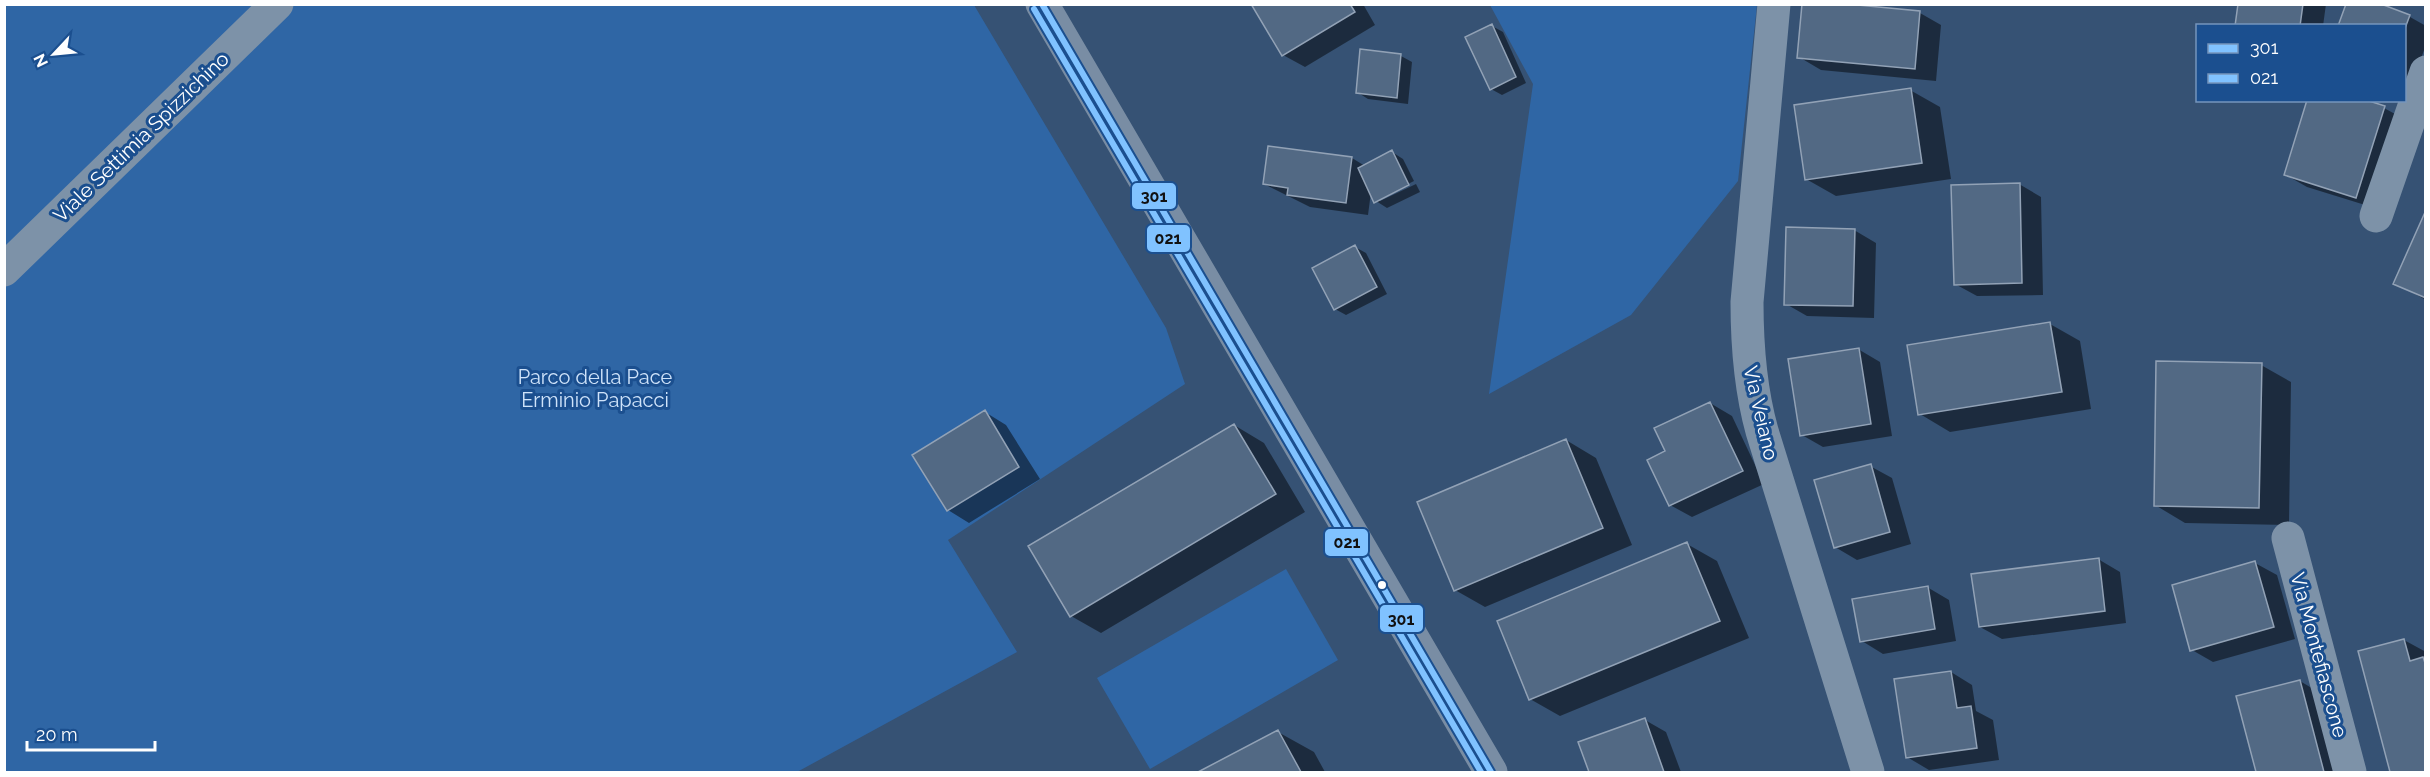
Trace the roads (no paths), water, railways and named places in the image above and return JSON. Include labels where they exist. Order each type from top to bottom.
[{"type":"street","name":"Viale Settimia Spizzichino","points":[[4,270],[276,4]]},
{"type":"street","points":[[1042,4],[1491,772]]},
{"type":"street","name":"Via Veiano","points":[[1774,4],[1747,302],[1750,380],[1762,431],[1868,772]]},
{"type":"street","points":[[2376,216],[2426,72]]},
{"type":"street","name":"Via Montefiascone","points":[[2288,538],[2350,772]]},
{"type":"park label","name":"Parco della Pace Erminio Papacci","points":[[595,388]]}]
